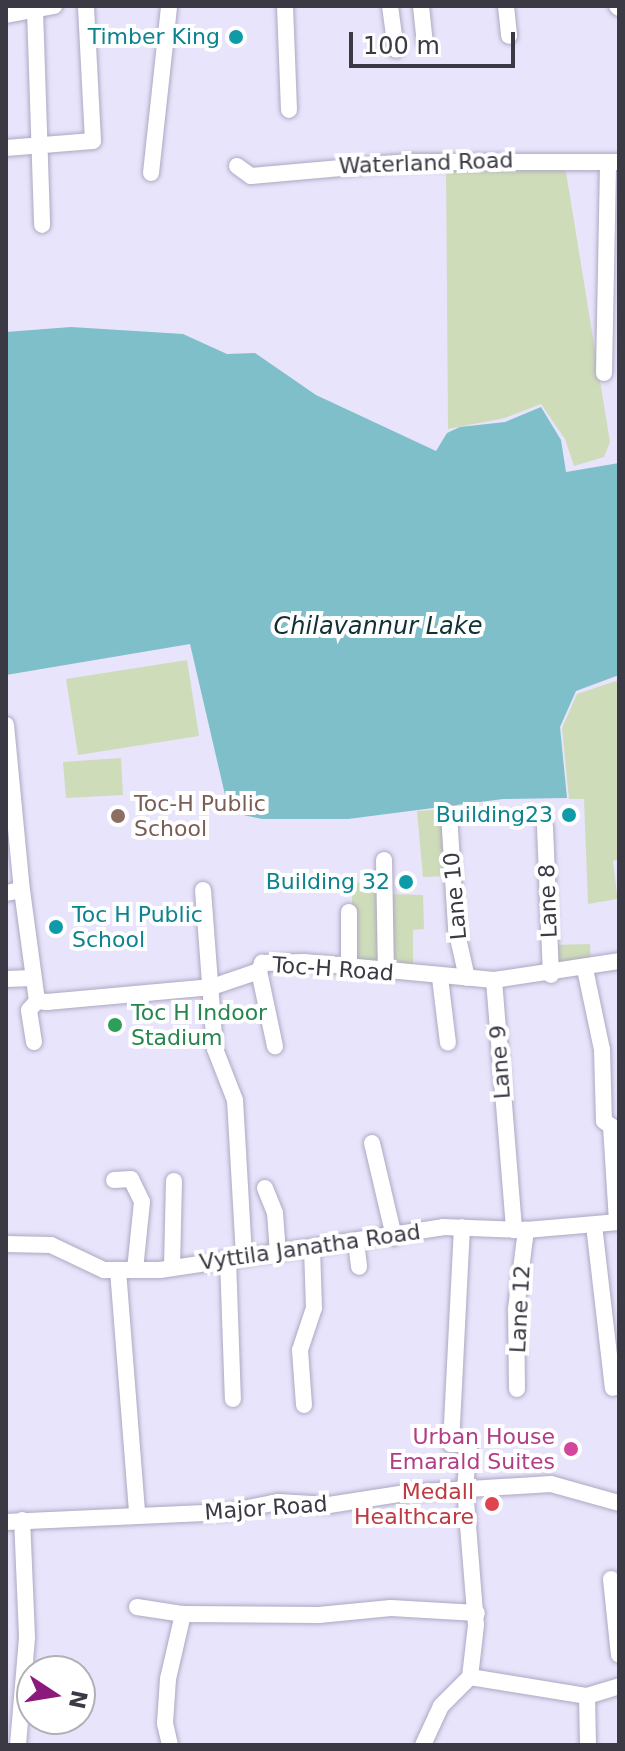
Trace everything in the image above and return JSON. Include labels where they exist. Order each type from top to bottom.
[{"type":"street","points":[[6,15],[54,6]]},
{"type":"street","points":[[6,148],[93,141],[86,6]]},
{"type":"street","points":[[151,173],[169,6]]},
{"type":"street","points":[[285,6],[289,110]]},
{"type":"street","points":[[390,6],[396,50]]},
{"type":"street","points":[[421,6],[425,42]]},
{"type":"street","points":[[506,6],[509,36]]},
{"type":"street","points":[[35,10],[42,225]]},
{"type":"street","name":"Waterland Road","points":[[237,166],[251,176],[408,162],[614,162]]},
{"type":"street","points":[[604,373],[614,162]]},
{"type":"street","points":[[6,725],[14,892],[37,1001],[29,1010],[34,1042]]},
{"type":"street","name":"Lane 10","points":[[449,813],[456,929],[467,978]]},
{"type":"street","name":"Lane 8","points":[[545,827],[551,975]]},
{"type":"street","points":[[384,860],[386,971]]},
{"type":"street","points":[[203,890],[215,1049],[235,1100],[233,1399]]},
{"type":"street","points":[[349,912],[349,966]]},
{"type":"street","name":"Toc-H Road","points":[[37,1001],[212,987],[259,971],[262,963],[349,966],[440,978],[494,980],[551,975],[619,961]]},
{"type":"street","points":[[585,969],[602,1050],[604,1121],[611,1126],[618,1222]]},
{"type":"street","points":[[259,971],[275,1046]]},
{"type":"street","points":[[6,979],[33,978]]},
{"type":"street","points":[[440,978],[448,1043]]},
{"type":"street","name":"Lane 9","points":[[494,980],[507,1145],[520,1230]]},
{"type":"street","points":[[372,1143],[394,1237]]},
{"type":"street","points":[[114,1180],[131,1179],[142,1202],[126,1270],[137,1514]]},
{"type":"street","points":[[172,1268],[174,1181]]},
{"type":"street","points":[[265,1188],[275,1213],[278,1254]]},
{"type":"street","name":"Vyttila Janatha Road","points":[[6,1244],[51,1245],[104,1270],[126,1270],[172,1268],[462,1227],[520,1230],[618,1222]]},
{"type":"street","points":[[594,1225],[613,1388]]},
{"type":"street","points":[[423,1745],[441,1706],[470,1677],[477,1613],[465,1489],[469,1444],[451,1444],[450,1403],[462,1227]]},
{"type":"street","name":"Lane 12","points":[[517,1389],[516,1309],[520,1230]]},
{"type":"street","points":[[356,1242],[359,1267]]},
{"type":"street","points":[[304,1405],[300,1350],[314,1308],[312,1249]]},
{"type":"street","name":"Major Road","points":[[14,1521],[227,1512],[278,1502],[329,1505],[465,1489],[551,1484],[619,1503]]},
{"type":"street","points":[[14,1521],[27,1637],[18,1745]]},
{"type":"street","points":[[611,1579],[619,1655]]},
{"type":"street","points":[[137,1607],[183,1614],[319,1615],[391,1608],[477,1613]]},
{"type":"street","points":[[170,1745],[168,1679],[183,1614]]},
{"type":"street","points":[[470,1677],[587,1696],[619,1686]]},
{"type":"street","points":[[587,1696],[588,1745]]},
{"type":"shaded area","points":[[446,166],[565,166],[610,442],[604,457],[574,466],[565,439],[541,404],[505,418],[448,429]]},
{"type":"shaded area","points":[[187,660],[199,736],[78,755],[66,679]]},
{"type":"shaded area","points":[[619,680],[619,859],[613,861],[619,911],[617,899],[588,904],[584,799],[569,799],[562,728],[577,694]]},
{"type":"shaded area","points":[[121,758],[123,795],[66,798],[63,762]]},
{"type":"shaded area","points":[[446,809],[449,876],[423,877],[417,811]]},
{"type":"shaded area","points":[[381,881],[383,965],[352,961],[352,883]]},
{"type":"shaded area","points":[[389,894],[423,895],[424,929],[413,930],[413,972],[390,967]]},
{"type":"shaded area","points":[[590,944],[591,964],[559,971],[555,945]]},
{"type":"water","name":"Chilavannur Lake","points":[[71,327],[183,334],[227,354],[255,353],[316,395],[436,451],[447,433],[460,427],[505,422],[541,407],[561,440],[566,472],[619,463],[619,675],[576,691],[560,727],[567,798],[503,799],[348,819],[262,819],[229,812],[190,644],[6,675],[6,332]]},
{"type":"place","name":"Timber King","points":[[236,37]]},
{"type":"place","name":"Building23","points":[[569,815]]},
{"type":"place","name":"Toc-H Public School","points":[[118,816]]},
{"type":"place","name":"Building 32","points":[[406,882]]},
{"type":"place","name":"Toc H Public School","points":[[56,927]]},
{"type":"place","name":"Toc H Indoor Stadium","points":[[115,1025]]},
{"type":"place","name":"Urban House Emarald Suites","points":[[571,1449]]},
{"type":"place","name":"Medall Healthcare","points":[[492,1504]]}]
